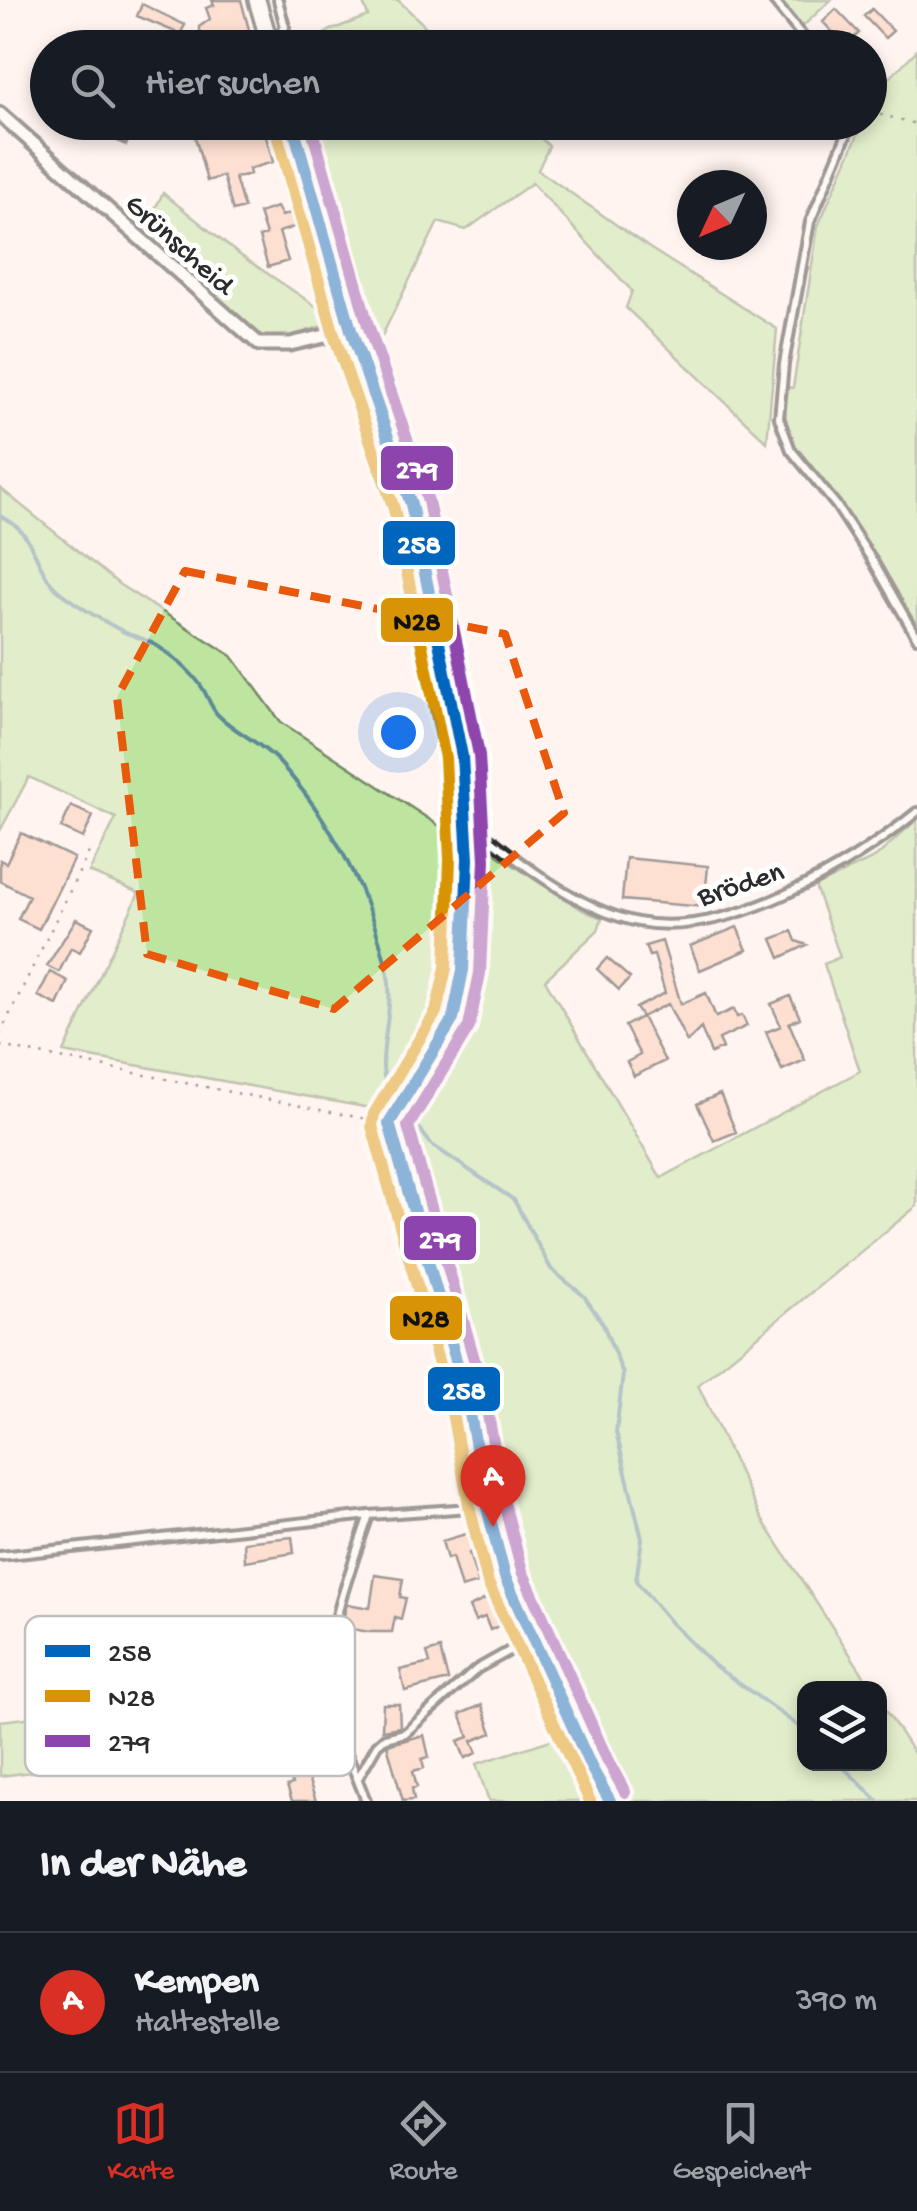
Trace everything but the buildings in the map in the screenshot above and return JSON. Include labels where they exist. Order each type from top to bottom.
[{"type":"street","points":[[258,0],[266,30]]},
{"type":"street","name":"Grünscheid","points":[[0,114],[259,344],[290,344],[352,330]]},
{"type":"street","points":[[297,140],[352,330],[412,504],[462,756],[468,860],[462,970],[453,1018],[388,1123],[468,1403],[486,1507],[505,1577],[610,1801]]},
{"type":"lane","points":[[278,0],[282,30]]},
{"type":"lane","points":[[773,0],[797,30]]},
{"type":"lane","points":[[844,140],[810,222],[778,418],[790,450],[836,505],[917,638]]},
{"type":"lane","name":"Bröden","points":[[466,818],[505,851],[578,898],[636,922],[674,925],[730,914],[814,882],[873,848],[917,812]]},
{"type":"lane","points":[[0,1556],[369,1514],[486,1507]]},
{"type":"lane","points":[[337,1616],[369,1514]]},
{"type":"lane","points":[[358,1778],[377,1744],[405,1732],[477,1670],[532,1639]]},
{"type":"lane","points":[[355,1769],[366,1801]]},
{"type":"path","points":[[887,116],[917,124]]},
{"type":"path","points":[[0,1034],[90,850]]},
{"type":"path","points":[[0,1046],[388,1123]]},
{"type":"highlighted area","points":[[185,571],[505,634],[564,813],[334,1009],[147,954],[117,697]]},
{"type":"green space","points":[[362,0],[398,0],[429,30],[331,30],[368,16]]},
{"type":"green space","points":[[779,0],[831,0],[801,28]]},
{"type":"green space","points":[[917,50],[917,634],[849,521],[802,459],[787,426],[785,407],[787,387],[793,388],[818,226],[856,140],[887,140],[887,81]]},
{"type":"green space","points":[[310,140],[543,140],[549,146],[538,170],[651,249],[777,329],[767,442],[626,308],[632,291],[532,183],[466,230],[438,222],[375,350]]},
{"type":"green space","points":[[163,193],[237,253],[338,321],[276,341],[253,332],[143,233]]},
{"type":"green space","points":[[0,488],[120,585],[232,656],[281,722],[450,833],[453,960],[434,1019],[381,1110],[64,1052],[139,893],[89,872],[116,818],[29,777],[0,831]]},
{"type":"green space","points":[[917,819],[917,1206],[698,1385],[761,1518],[867,1681],[797,1681],[797,1771],[887,1771],[887,1712],[917,1758],[917,1801],[623,1801],[587,1739],[516,1579],[419,1180],[409,1124],[422,1083],[469,1016],[480,844],[584,911],[602,918],[598,930],[545,980],[661,1178],[860,1071],[824,964],[840,957],[815,886],[876,857]]},
{"type":"green space","points":[[25,1718],[25,1773],[0,1776],[0,1721]]},
{"type":"green space","points":[[563,1736],[597,1801],[489,1801],[476,1764]]},
{"type":"waterway","points":[[0,516],[22,532],[55,587],[94,615],[155,644],[177,661],[199,683],[218,715],[271,754],[315,807],[346,858],[380,942],[389,982],[383,1064],[387,1091]]},
{"type":"waterway","points":[[406,1112],[432,1145],[514,1200],[551,1269],[584,1296],[603,1324],[623,1374],[616,1432],[642,1539],[636,1581],[715,1666],[797,1725]]},
{"type":"waterway","points":[[847,1771],[878,1801]]},
{"type":"transit line","name":"N28","points":[[279,140],[334,335],[394,509],[445,758],[450,859],[446,968],[436,1012],[374,1114],[372,1126],[451,1407],[488,1583],[590,1801]]},
{"type":"transit line","name":"258","points":[[297,140],[351,330],[411,504],[462,756],[468,859],[463,970],[453,1019],[389,1123],[468,1403],[487,1507],[505,1577],[610,1801]]},
{"type":"transit line","name":"279","points":[[315,140],[368,325],[428,501],[479,755],[485,860],[480,973],[469,1027],[408,1126],[485,1398],[504,1503],[522,1571],[625,1792]]},
{"type":"place","name":"Kempen","points":[[493,1527]]}]
